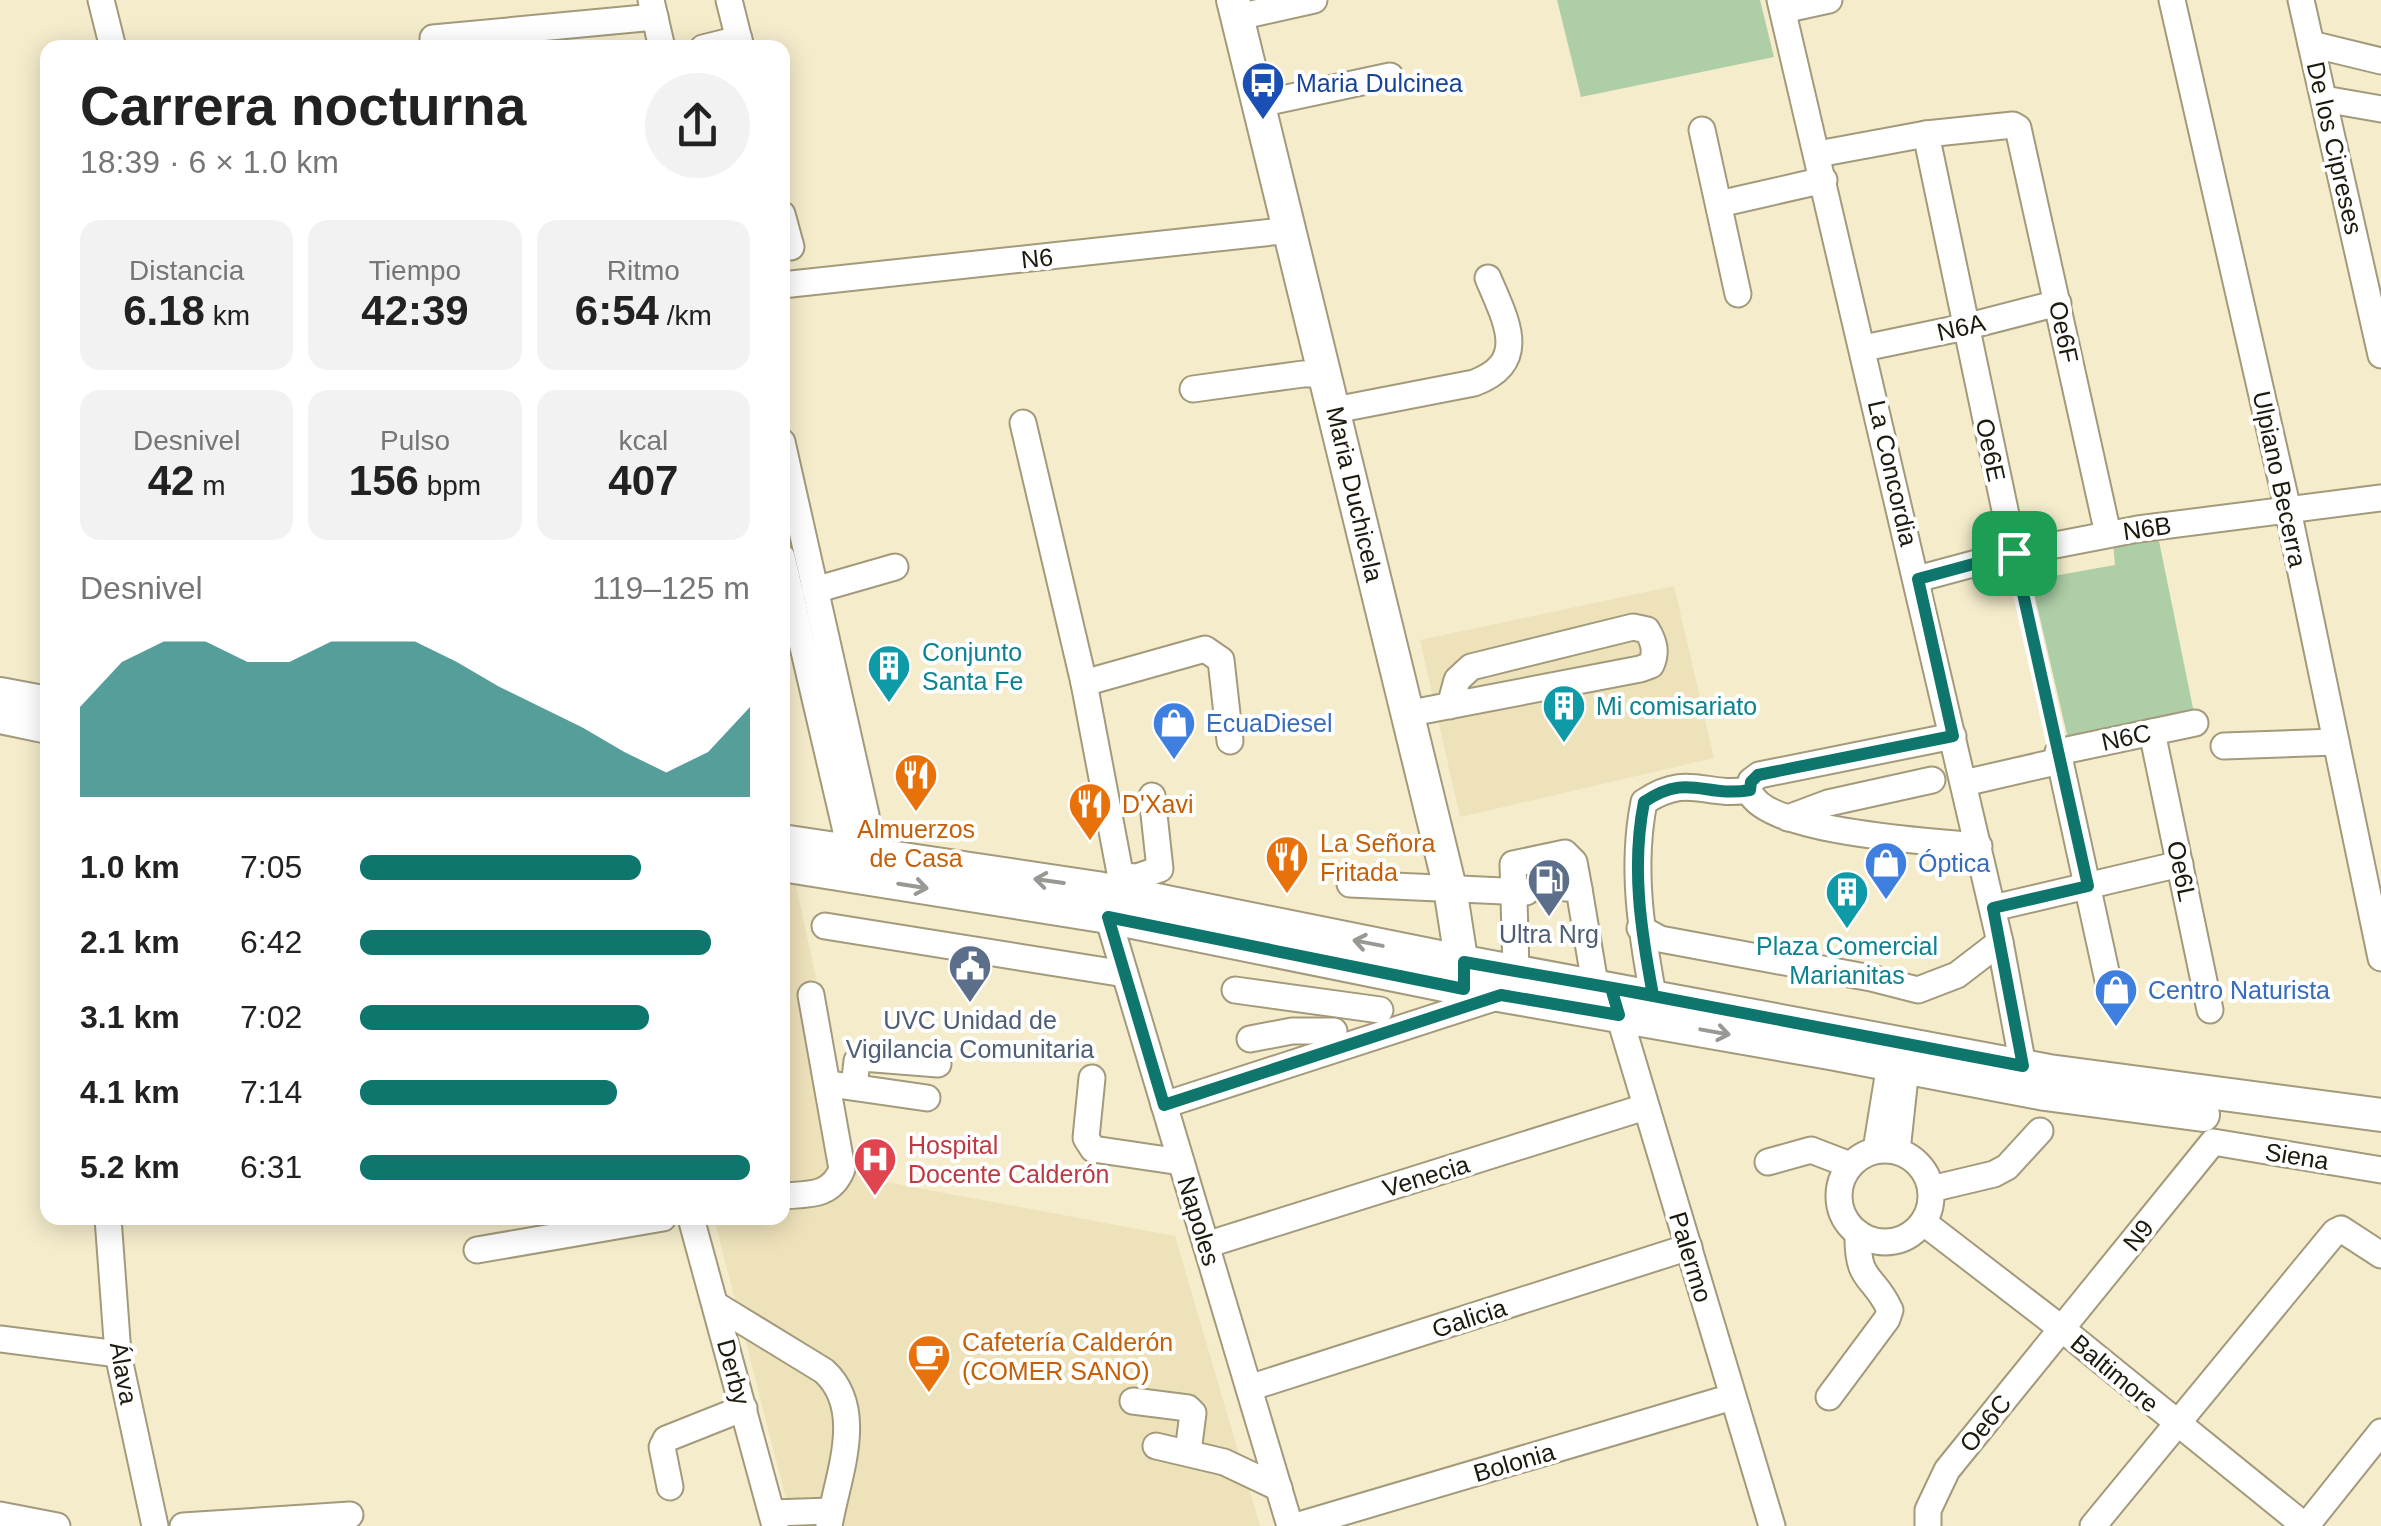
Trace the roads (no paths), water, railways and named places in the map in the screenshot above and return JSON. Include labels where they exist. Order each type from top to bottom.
[{"type":"main road","name":"Maria Duchicela","points":[[1236,9],[1450,888],[1464,975]]},
{"type":"main road","points":[[0,694],[40,702]]},
{"type":"main road","points":[[0,717],[40,725]]},
{"type":"main road","points":[[790,841],[848,842],[1118,896],[1464,975],[1608,996],[1899,1066],[2062,1097],[2381,1136]]},
{"type":"main road","points":[[790,866],[1118,896],[1327,961],[1464,975]]},
{"type":"main road","points":[[1608,996],[1653,995],[2023,1066],[2381,1115]]},
{"type":"street","points":[[100,0],[111,40]]},
{"type":"street","points":[[729,0],[739,40]]},
{"type":"street","points":[[1236,9],[1314,0]]},
{"type":"street","points":[[1782,5],[1828,0]]},
{"type":"street","name":"Ulpiano Becerra","points":[[2172,0],[2288,510],[2381,958]]},
{"type":"street","name":"De los Cipreses","points":[[2301,0],[2324,99],[2369,247],[2381,354]]},
{"type":"street","name":"La Concordia","points":[[1782,5],[1993,908],[2023,1066]]},
{"type":"street","points":[[433,38],[653,8],[660,40]]},
{"type":"street","points":[[2311,44],[2381,61]]},
{"type":"street","points":[[1259,104],[1390,76]]},
{"type":"street","points":[[2324,99],[2381,109]]},
{"type":"street","name":"Oe6F","points":[[1926,134],[2013,125],[2019,130],[2108,534]]},
{"type":"street","points":[[1702,130],[1738,294]]},
{"type":"street","points":[[1818,154],[1926,134]]},
{"type":"street","name":"Oe6E","points":[[1926,134],[2014,553]]},
{"type":"street","points":[[1719,204],[1824,180]]},
{"type":"street","name":"N6","points":[[790,284],[1291,230]]},
{"type":"street","points":[[1335,410],[1494,376],[1508,357],[1510,330],[1488,278]]},
{"type":"street","name":"N6A","points":[[1864,348],[2058,303]]},
{"type":"street","points":[[1193,390],[1326,374]]},
{"type":"street","name":"Napoles","points":[[1023,423],[1084,684],[1118,896],[1125,974],[1293,1526]]},
{"type":"street","points":[[790,478],[866,814],[848,842]]},
{"type":"street","name":"N6B","points":[[1918,579],[2014,553],[2108,534],[2381,498]]},
{"type":"street","points":[[815,590],[894,567]]},
{"type":"street","points":[[790,592],[848,842]]},
{"type":"street","points":[[1406,714],[1450,706],[1640,668],[1650,665],[1654,658],[1653,639],[1647,630],[1633,627],[1470,667],[1457,680],[1450,706]]},
{"type":"street","points":[[1084,684],[1205,649],[1221,660],[1230,741]]},
{"type":"street","name":"N6C","points":[[1964,783],[2194,723]]},
{"type":"street","name":"Oe6L","points":[[2152,732],[2210,1010]]},
{"type":"street","points":[[1953,736],[1758,775],[1750,790],[1760,805],[1788,818],[1830,829],[1978,846]]},
{"type":"street","points":[[2224,746],[2336,742]]},
{"type":"street","points":[[2059,756],[2112,999]]},
{"type":"street","points":[[1788,818],[1828,802],[1932,780]]},
{"type":"street","points":[[1653,995],[1640,928],[1638,850],[1644,802],[1677,786],[1750,790]]},
{"type":"street","points":[[1118,896],[1137,878],[1160,869],[1152,796]]},
{"type":"street","name":"Palermo","points":[[1520,892],[1514,864],[1565,853],[1574,862],[1570,888],[1645,1107],[1772,1526]]},
{"type":"street","points":[[1993,908],[2180,864]]},
{"type":"street","points":[[1164,1105],[1508,983],[1520,892],[1350,884]]},
{"type":"street","points":[[825,926],[1125,974]]},
{"type":"street","points":[[1640,928],[1660,939],[1918,990],[1957,974],[2000,942]]},
{"type":"street","points":[[1322,1002],[1327,961]]},
{"type":"street","points":[[1235,990],[1380,1010]]},
{"type":"street","points":[[790,1195],[825,1193],[836,1183],[842,1169],[811,995]]},
{"type":"street","points":[[1292,998],[1292,1031]]},
{"type":"street","points":[[1250,1038],[1292,1031],[1334,1032]]},
{"type":"street","points":[[854,1087],[857,1062],[862,1058],[938,1064]]},
{"type":"street","points":[[1886,1150],[1899,1066]]},
{"type":"street","points":[[1092,1078],[1086,1138],[1093,1149],[1181,1162]]},
{"type":"street","points":[[827,1084],[927,1098]]},
{"type":"street","name":"Venecia","points":[[1206,1245],[1645,1107]]},
{"type":"street","points":[[1931,1190],[1994,1174],[2006,1167],[2040,1131]]},
{"type":"street","name":"Siena","points":[[2213,1142],[2381,1170]]},
{"type":"street","name":"N9","points":[[2062,1329],[2213,1142]]},
{"type":"street","points":[[1768,1162],[1811,1150],[1850,1165]]},
{"type":"street","points":[[1886,1150],[1914,1159],[1926,1174],[1931,1190],[1923,1222],[1900,1239],[1886,1242],[1858,1233],[1848,1222],[1839,1193],[1850,1165],[1886,1150]]},
{"type":"street","name":"Baltimore","points":[[1923,1222],[2305,1526]]},
{"type":"street","name":"Álava","points":[[109,1225],[118,1354],[155,1526]]},
{"type":"street","points":[[477,1250],[623,1225]]},
{"type":"street","name":"Derby","points":[[693,1225],[773,1520]]},
{"type":"street","points":[[2093,1526],[2341,1229],[2381,1255]]},
{"type":"street","points":[[1829,1397],[1890,1310],[1866,1279],[1858,1259],[1858,1233]]},
{"type":"street","name":"Galicia","points":[[1249,1388],[1688,1247]]},
{"type":"street","points":[[716,1304],[824,1371],[837,1383],[848,1416],[830,1518],[773,1520]]},
{"type":"street","name":"Oe6C","points":[[1928,1526],[1928,1510],[1946,1470],[2062,1329]]},
{"type":"street","points":[[0,1339],[118,1354]]},
{"type":"street","name":"Bolonia","points":[[1293,1526],[1732,1397]]},
{"type":"street","points":[[1132,1401],[1188,1408],[1192,1413],[1188,1452]]},
{"type":"street","points":[[670,1487],[662,1447],[666,1438],[744,1408]]},
{"type":"street","points":[[2305,1526],[2381,1432]]},
{"type":"street","points":[[1156,1446],[1224,1462],[1279,1488]]},
{"type":"street","points":[[0,1516],[58,1526]]},
{"type":"street","points":[[183,1526],[350,1516]]},
{"type":"tunnel","points":[[1526,892],[1562,888]]},
{"type":"place","name":"Maria Dulcinea","points":[[1263,121]]},
{"type":"place","name":"Conjunto Santa Fe","points":[[889,704]]},
{"type":"place","name":"Mi comisariato","points":[[1564,744]]},
{"type":"place","name":"EcuaDiesel","points":[[1174,761]]},
{"type":"place","name":"Almuerzos de Casa","points":[[916,813]]},
{"type":"place","name":"D'Xavi","points":[[1090,842]]},
{"type":"place","name":"La Señora Fritada","points":[[1287,895]]},
{"type":"place","name":"Óptica","points":[[1886,901]]},
{"type":"place","name":"Ultra Nrg","points":[[1549,918]]},
{"type":"place","name":"Plaza Comercial Marianitas","points":[[1847,930]]},
{"type":"place","name":"UVC Unidad de Vigilancia Comunitaria","points":[[970,1004]]},
{"type":"place","name":"Centro Naturista","points":[[2116,1028]]},
{"type":"place","name":"Hospital Docente Calderón","points":[[875,1197]]},
{"type":"place","name":"Cafetería Calderón (COMER SANO)","points":[[929,1394]]}]
